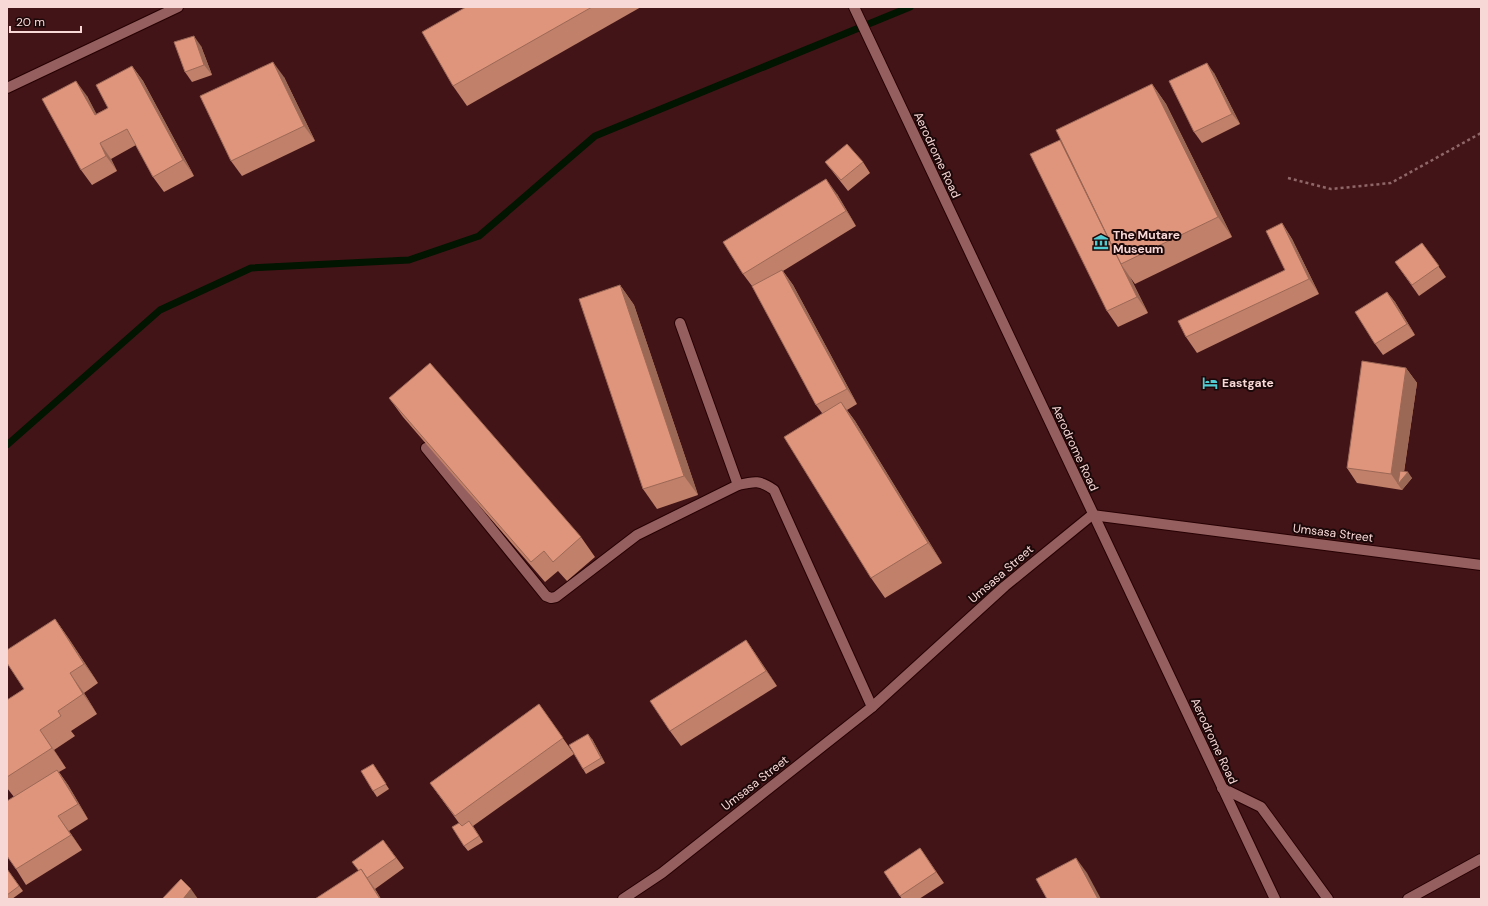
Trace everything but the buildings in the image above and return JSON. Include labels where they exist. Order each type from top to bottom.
[{"type":"street","points":[[7,88],[178,7]]},
{"type":"street","name":"Aerodrome Road","points":[[854,7],[1092,515],[1275,899]]},
{"type":"street","points":[[680,323],[738,485]]},
{"type":"street","points":[[426,448],[546,596],[551,598],[556,597],[638,535],[738,485],[752,481],[764,483],[774,490],[872,707]]},
{"type":"street","name":"Umsasa Street","points":[[623,899],[662,873],[872,707],[1005,586],[1092,515],[1481,565]]},
{"type":"street","points":[[1222,788],[1261,808],[1328,899]]},
{"type":"street","points":[[1408,899],[1481,859]]},
{"type":"path","points":[[1288,178],[1331,190],[1391,183],[1481,133]]},
{"type":"waterway","points":[[7,445],[160,310],[251,268],[409,260],[479,236],[595,136],[910,7]]},
{"type":"place","name":"The Mutare Museum","points":[[1101,242]]},
{"type":"place","name":"Eastgate","points":[[1210,383]]}]
